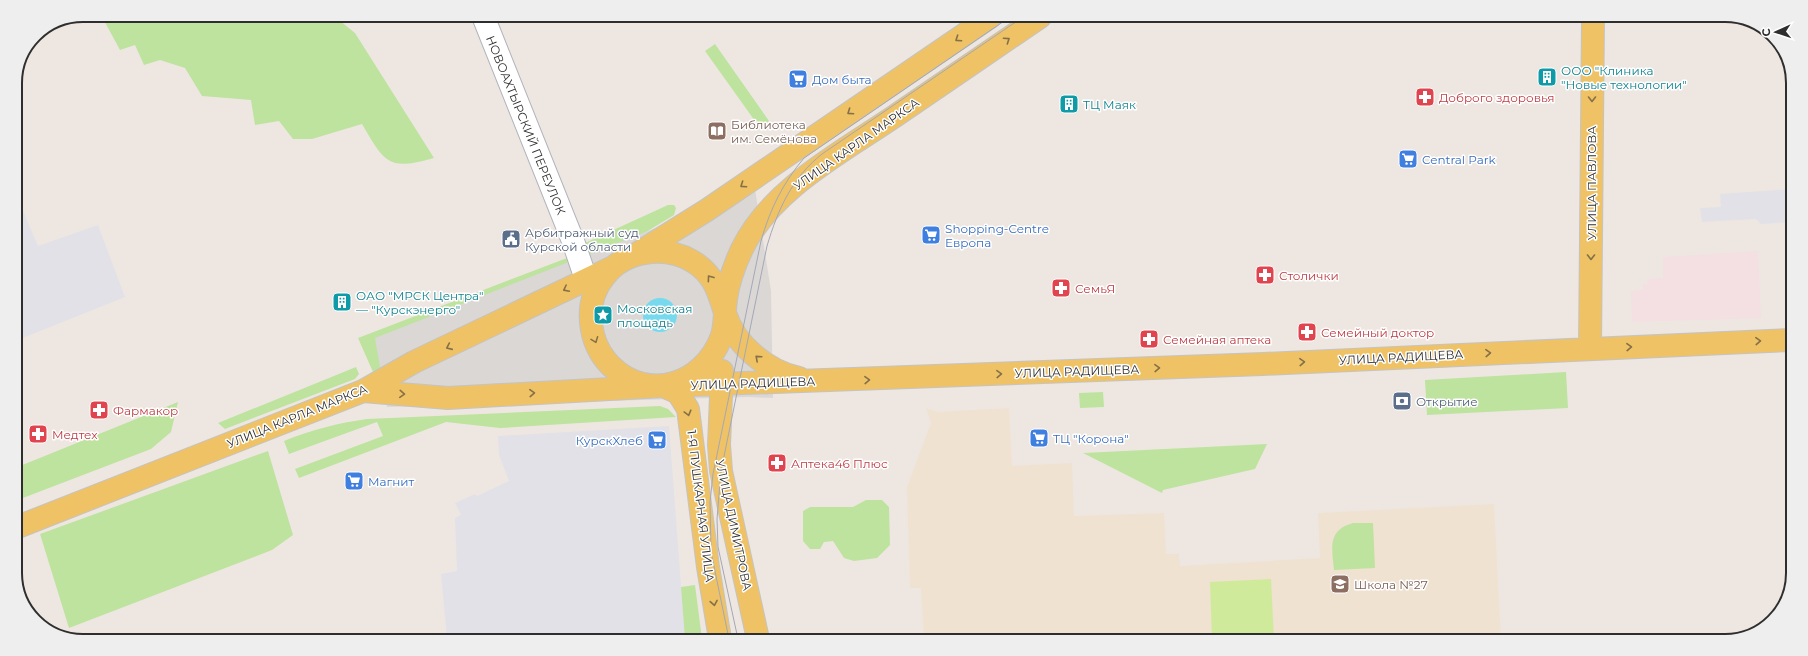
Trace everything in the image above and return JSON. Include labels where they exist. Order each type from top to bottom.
[{"type":"main road","name":"УЛИЦА КАРЛА МАРКСА","points":[[22,525],[363,391],[414,362],[468,338],[623,262],[707,210],[983,22]]},
{"type":"main road","name":"УЛИЦА КАРЛА МАРКСА","points":[[725,314],[731,277],[743,248],[773,205],[810,174],[1033,22]]},
{"type":"main road","name":"УЛИЦА ПАВЛОВА","points":[[1590,348],[1593,22]]},
{"type":"main road","points":[[649,252],[666,252],[680,255],[694,262],[706,272],[716,286],[722,297],[725,314],[724,332],[717,349],[706,364],[694,375],[681,382],[663,386],[644,384],[625,376],[612,366],[597,346],[592,334],[592,301],[604,276],[623,262],[649,252]]},
{"type":"main road","points":[[725,314],[740,340],[761,361],[780,372],[796,378],[820,381]]},
{"type":"main road","name":"УЛИЦА ДИМИТРОВА","points":[[725,314],[719,446],[721,471],[757,634]]},
{"type":"main road","name":"УЛИЦА РАДИЩЕВА","points":[[363,391],[448,398],[663,386],[1263,364],[1786,340]]},
{"type":"main road","name":"1-Я ПУШКАРНАЯ УЛИЦА","points":[[663,386],[678,393],[688,409],[708,567],[719,634]]},
{"type":"main road","points":[[708,567],[711,552],[718,547],[733,548],[741,558]]},
{"type":"street","name":"НОВОАХТЫРСКИЙ ПЕРЕУЛОК","points":[[485,22],[503,70],[570,234],[586,279]]},
{"type":"shaded area","name":"Московская площадь","points":[[755,189],[771,291],[773,398],[748,397],[387,407],[375,338]]},
{"type":"shaded area","points":[[1786,189],[1786,222],[1761,224],[1756,219],[1702,222],[1700,208],[1721,207],[1720,194]]},
{"type":"shaded area","points":[[22,208],[38,246],[98,225],[125,297],[22,338]]},
{"type":"shaded area","points":[[1758,251],[1761,318],[1632,322],[1631,291],[1643,290],[1643,284],[1647,284],[1648,279],[1663,278],[1663,257]]},
{"type":"shaded area","points":[[926,408],[937,412],[1009,408],[1012,466],[1072,463],[1074,516],[1164,513],[1166,554],[1179,554],[1180,566],[1320,558],[1318,513],[1494,504],[1501,634],[924,634],[921,588],[910,588],[907,487],[931,423]]},
{"type":"shaded area","name":"КурскХлеб","points":[[669,426],[685,634],[447,634],[441,574],[457,571],[455,518],[461,515],[455,503],[475,494],[477,496],[509,481],[499,455],[498,436]]},
{"type":"green space","points":[[105,22],[341,22],[355,33],[434,158],[407,164],[389,160],[376,148],[362,124],[312,139],[293,139],[279,121],[255,125],[251,100],[202,96],[185,68],[160,60],[144,65],[135,45],[120,50]]},
{"type":"green space","points":[[715,44],[769,121],[760,128],[705,51]]},
{"type":"green space","points":[[668,205],[674,205],[676,208],[674,215],[605,257],[598,258],[587,254],[585,243]]},
{"type":"green space","points":[[567,258],[568,267],[425,350],[373,372],[358,338]]},
{"type":"green space","points":[[356,367],[359,374],[355,379],[225,429],[218,423]]},
{"type":"green space","points":[[1566,372],[1568,408],[1427,415],[1425,380]]},
{"type":"green space","points":[[1103,392],[1104,407],[1080,408],[1079,393]]},
{"type":"green space","points":[[178,402],[171,432],[151,449],[22,498],[22,465]]},
{"type":"green space","points":[[660,406],[668,409],[676,417],[500,428],[446,422],[299,478],[295,469],[383,436],[377,422],[289,454],[284,441],[325,427],[367,419]]},
{"type":"green space","points":[[1267,444],[1255,469],[1163,490],[1162,493],[1083,453]]},
{"type":"green space","points":[[268,451],[293,535],[272,550],[69,628],[40,534]]},
{"type":"green space","points":[[866,500],[882,500],[889,507],[890,545],[877,558],[854,561],[844,558],[833,541],[824,542],[820,549],[810,549],[803,541],[803,511],[810,507],[853,507]]},
{"type":"green space","points":[[1353,523],[1373,523],[1375,568],[1334,570],[1332,548],[1335,535],[1345,526]]},
{"type":"green space","points":[[1271,579],[1274,634],[1212,634],[1210,582]]},
{"type":"green space","points":[[695,585],[701,634],[685,634],[681,587]]},
{"type":"water","name":"Московская площадь","points":[[660,298],[672,303],[677,315],[672,327],[660,332],[648,327],[643,315],[648,303]]},
{"type":"tram line","points":[[728,634],[711,552],[710,502],[713,474],[761,241],[773,207],[796,167],[804,158],[1003,22]]},
{"type":"tram line","points":[[737,634],[718,547],[717,519],[721,471],[767,246],[781,207],[787,195],[802,173],[822,154],[1016,22]]},
{"type":"place","name":"ООО \"Клиника \"Новые технологии\"","points":[[1547,77]]},
{"type":"place","name":"Дом быта","points":[[798,79]]},
{"type":"place","name":"Доброго здоровья","points":[[1425,97]]},
{"type":"place","name":"ТЦ Маяк","points":[[1069,104]]},
{"type":"place","name":"Библиотека им. Семёнова","points":[[717,131]]},
{"type":"place","name":"Central Park","points":[[1408,159]]},
{"type":"place","name":"Shopping-Centre Европа","points":[[931,235]]},
{"type":"place","name":"Арбитражный суд Курской области","points":[[511,239]]},
{"type":"place","name":"Столички","points":[[1265,275]]},
{"type":"place","name":"СемьЯ","points":[[1061,288]]},
{"type":"place","name":"ОАО \"МРСК Центра\" — \"Курскэнерго\"","points":[[342,302]]},
{"type":"place","name":"Московская площадь","points":[[603,315]]},
{"type":"place","name":"Семейный доктор","points":[[1307,332]]},
{"type":"place","name":"Семейная аптека","points":[[1149,339]]},
{"type":"place","name":"Открытие","points":[[1402,401]]},
{"type":"place","name":"Фармакор","points":[[99,410]]},
{"type":"place","name":"Медтех","points":[[38,434]]},
{"type":"place","name":"ТЦ \"Корона\"","points":[[1039,438]]},
{"type":"place","name":"КурскХлеб","points":[[657,440]]},
{"type":"place","name":"Аптека46 Плюс","points":[[777,463]]},
{"type":"place","name":"Магнит","points":[[354,481]]},
{"type":"place","name":"Школа №27","points":[[1340,584]]}]
